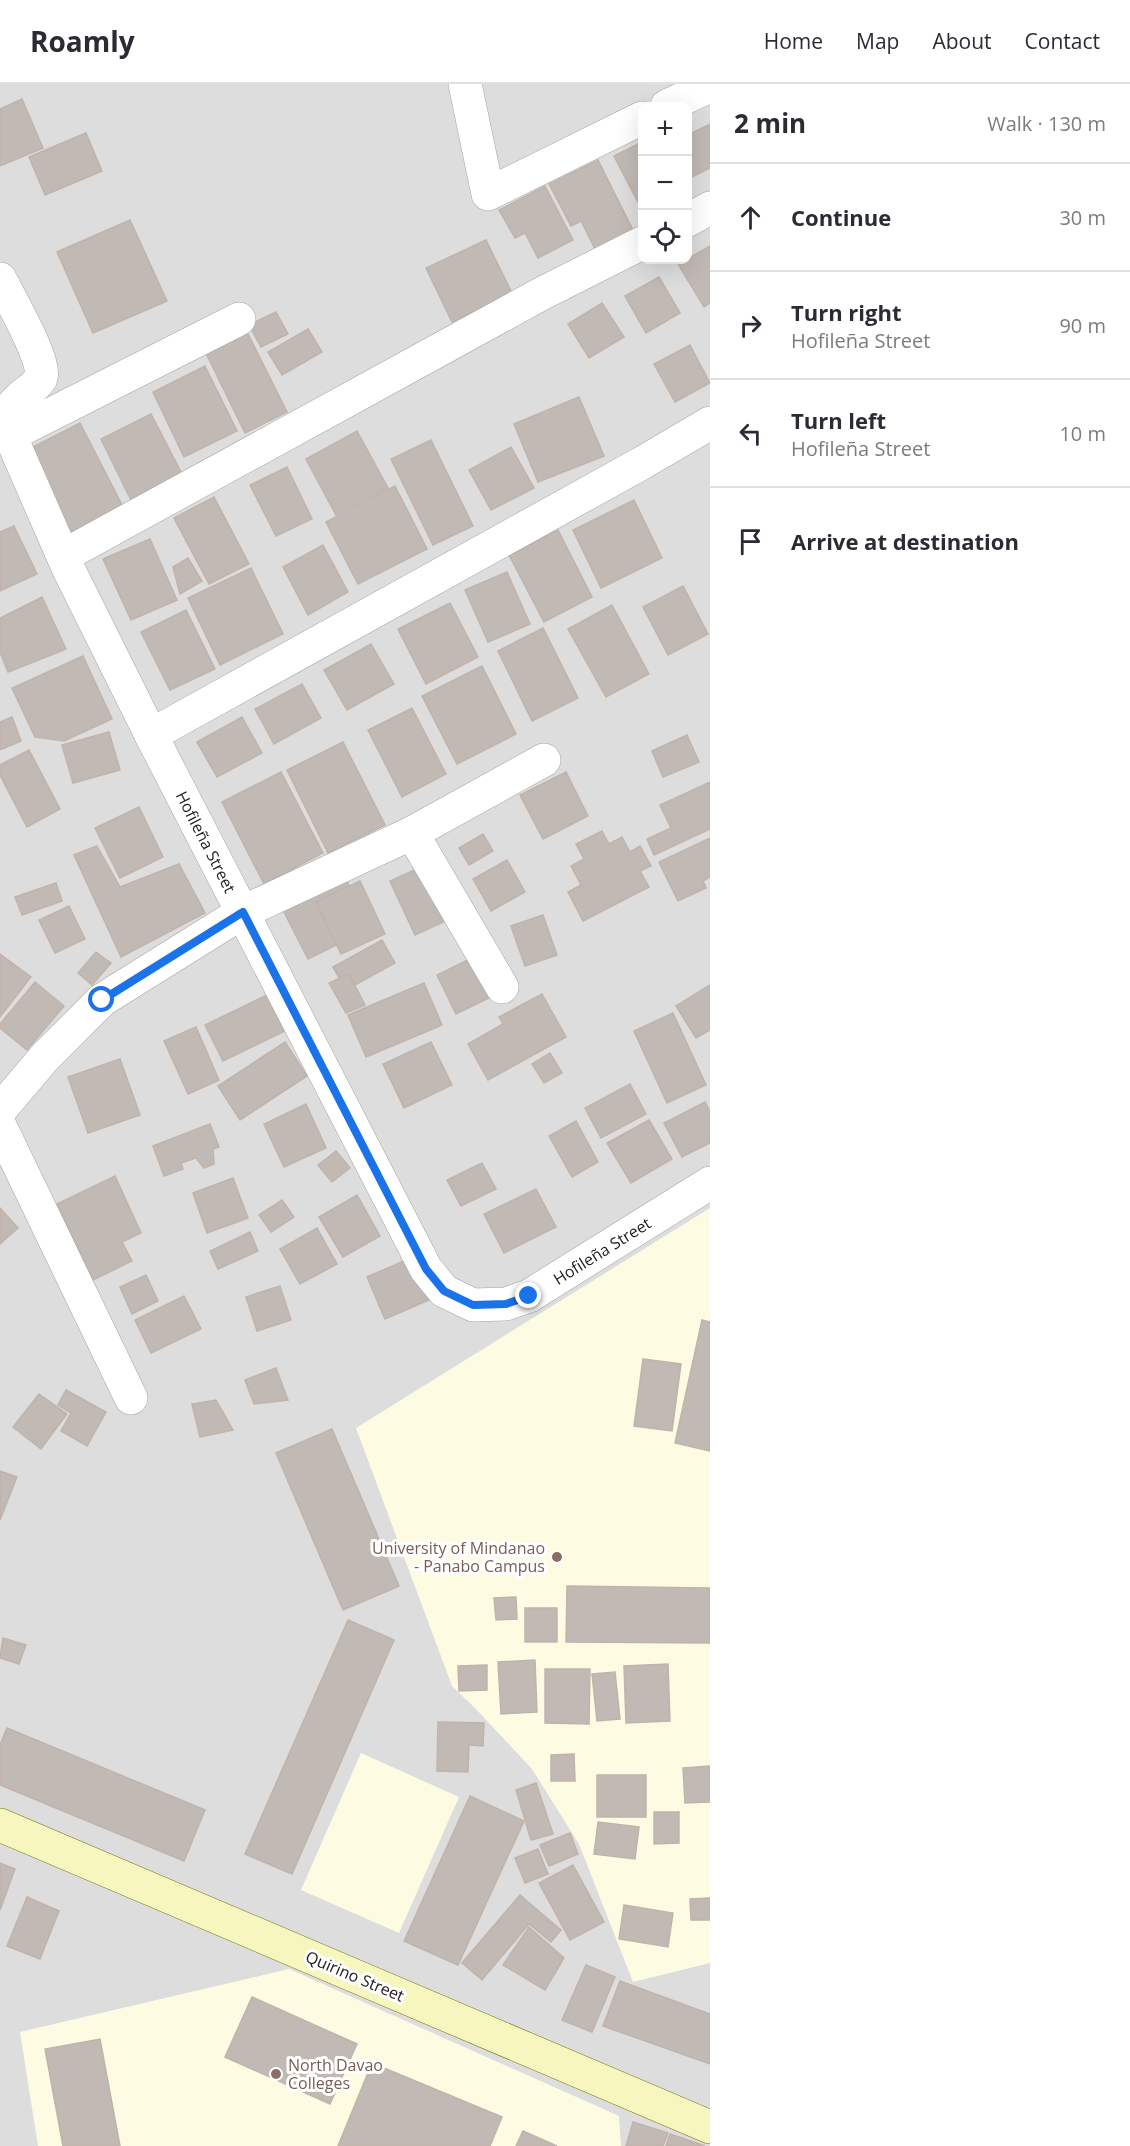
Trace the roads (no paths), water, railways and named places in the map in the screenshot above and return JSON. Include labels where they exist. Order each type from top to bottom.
[{"type":"street","points":[[465,84],[488,194],[638,120]]},
{"type":"street","points":[[676,102],[710,86]]},
{"type":"street","points":[[692,217],[710,208]]},
{"type":"street","points":[[63,556],[541,294],[638,245]]},
{"type":"street","points":[[0,279],[37,353],[41,367],[41,378],[36,385],[16,400],[8,410],[10,435],[239,319]]},
{"type":"street","points":[[151,735],[710,423]]},
{"type":"street","name":"Hofileña Street","points":[[10,435],[63,556],[151,735],[426,1269],[444,1291],[473,1305],[506,1304],[529,1296],[710,1183]]},
{"type":"street","points":[[0,1110],[45,1057],[102,1000],[243,912],[412,833],[544,760]]},
{"type":"street","points":[[412,833],[502,987]]},
{"type":"street","points":[[0,1126],[131,1398]]},
{"type":"street","name":"Quirino Street","points":[[0,1826],[710,2127]]},
{"type":"place","name":"University of Mindanao - Panabo Campus","points":[[557,1557]]},
{"type":"place","name":"North Davao Colleges","points":[[276,2074]]}]
